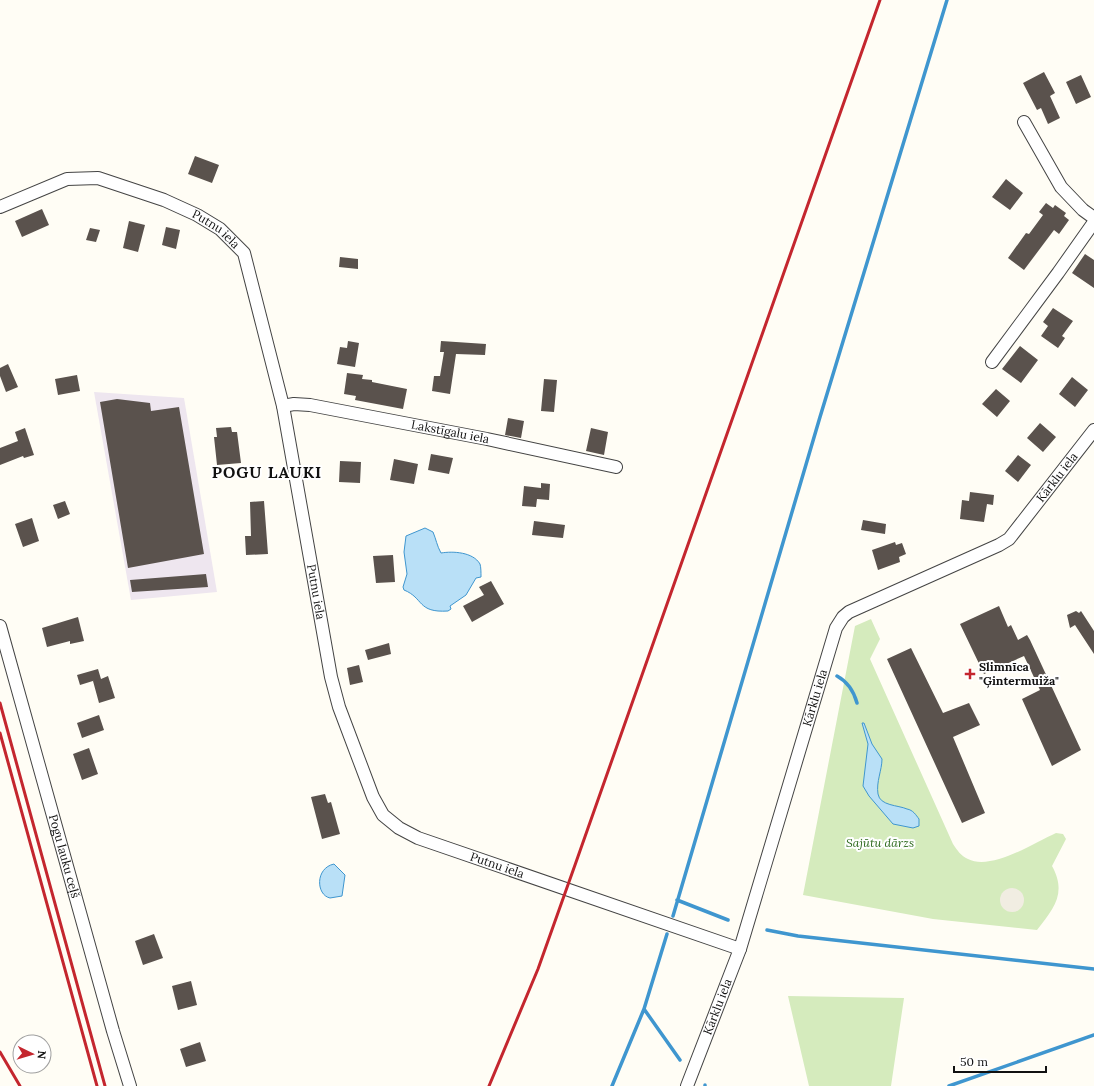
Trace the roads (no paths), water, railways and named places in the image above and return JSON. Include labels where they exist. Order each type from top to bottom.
[{"type":"street","points":[[1024,122],[1061,187],[1083,210],[1094,218]]},
{"type":"street","name":"Putnu iela","points":[[0,206],[67,179],[98,178],[164,200],[197,215],[220,229],[240,248],[248,262],[283,406],[331,677],[339,707],[361,766],[373,797],[383,815],[399,828],[418,838],[740,949]]},
{"type":"street","points":[[992,362],[1094,222]]},
{"type":"street","name":"Lakstīgalu iela","points":[[283,406],[294,404],[310,405],[487,439],[616,467]]},
{"type":"street","name":"Kārklu iela","points":[[687,1086],[740,949],[836,628],[849,612],[1009,539],[1094,430]]},
{"type":"street","name":"Pogu lauku ceļš","points":[[0,626],[112,1031],[130,1086]]},
{"type":"water","points":[[425,528],[433,532],[441,553],[462,553],[473,557],[480,564],[481,577],[476,578],[466,595],[450,606],[451,609],[448,611],[431,610],[404,590],[403,587],[407,574],[404,552],[406,536]]},
{"type":"water","points":[[862,723],[864,723],[872,744],[882,759],[878,785],[879,798],[886,803],[913,812],[919,819],[919,826],[913,828],[893,824],[869,796],[863,786],[868,744]]},
{"type":"water","points":[[334,864],[345,875],[342,896],[330,898],[325,896],[322,892],[320,881],[323,871],[328,866]]},
{"type":"waterway","points":[[673,916],[820,417],[947,0]]},
{"type":"waterway","points":[[837,676],[850,688],[857,703]]},
{"type":"waterway","points":[[677,900],[728,920]]},
{"type":"waterway","points":[[767,930],[798,936],[1094,969]]},
{"type":"waterway","points":[[612,1086],[644,1009],[667,934]]},
{"type":"waterway","points":[[644,1009],[680,1060]]},
{"type":"waterway","points":[[949,1086],[1094,1035]]},
{"type":"railway","points":[[489,1086],[538,969],[880,0]]},
{"type":"railway","points":[[0,703],[105,1086]]},
{"type":"railway","points":[[0,733],[97,1086]]},
{"type":"railway","points":[[0,1052],[20,1086]]},
{"type":"place","name":"Slimnīca \"Ģintermuiža\"","points":[[970,674]]},
{"type":"district","name":"POGU LAUKI","points":[[267,472]]},
{"type":"park label","name":"Sajūtu dārzs","points":[[880,843]]}]
